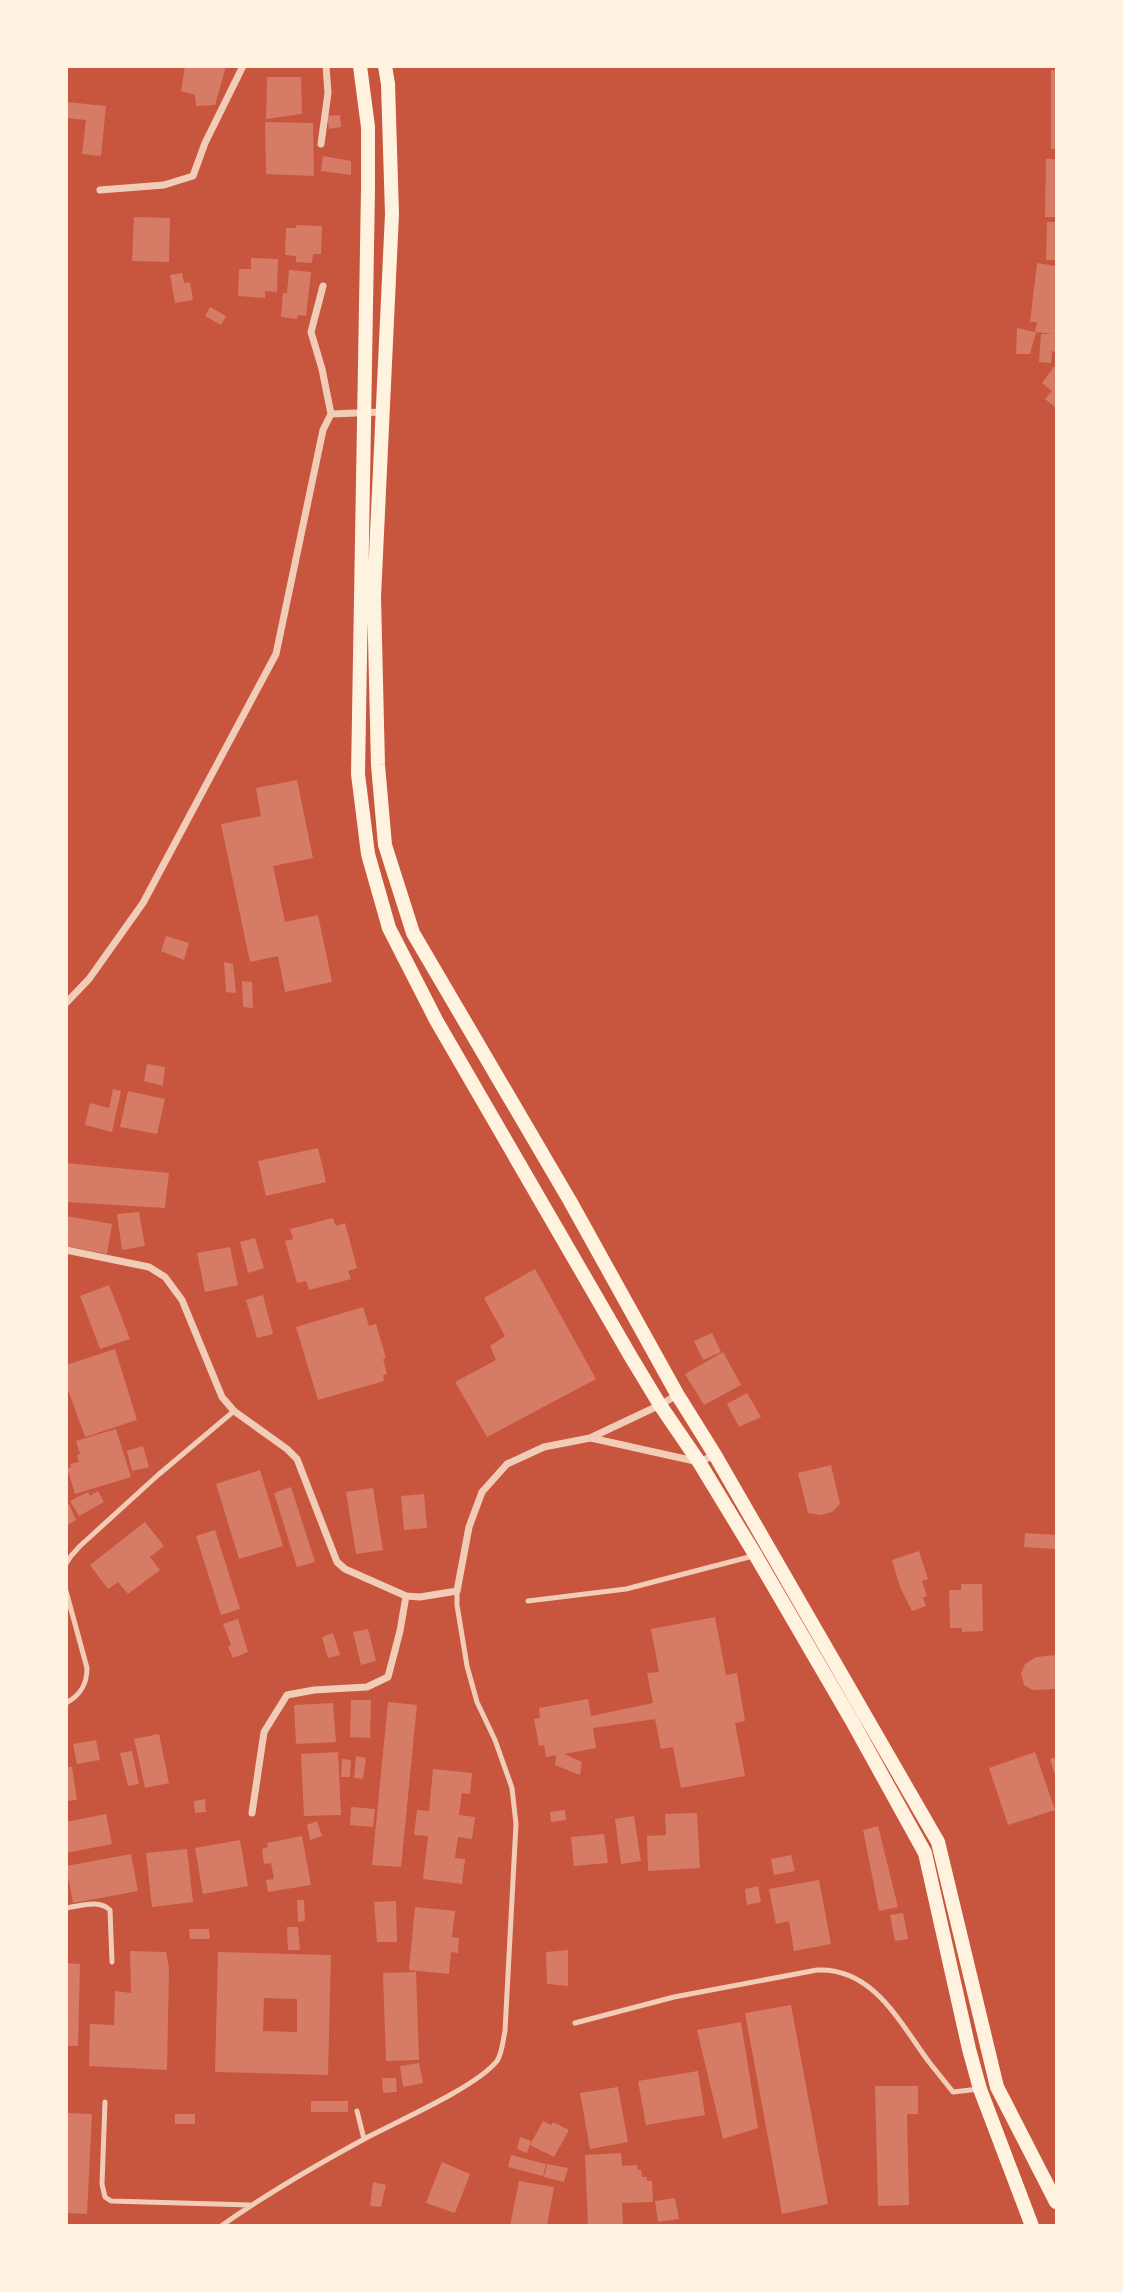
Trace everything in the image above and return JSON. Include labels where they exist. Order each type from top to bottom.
[{"type":"main road","points":[[360,66],[368,127],[358,774],[368,854],[389,928],[436,1020],[660,1405],[699,1462],[756,1556],[925,1853],[980,2089],[1032,2225]]},
{"type":"main road","points":[[385,66],[388,84],[392,214],[374,597],[378,765],[385,845],[413,933],[938,1842],[997,2087],[1056,2202]]},
{"type":"street","points":[[100,190],[164,186],[193,176],[205,143],[243,66]]},
{"type":"street","points":[[321,144],[328,93],[326,66]]},
{"type":"street","points":[[66,1003],[89,979],[143,903],[276,654],[323,430],[331,414],[311,332],[323,286]]},
{"type":"street","points":[[331,414],[383,412]]},
{"type":"street","points":[[66,1250],[149,1267],[165,1278],[182,1300],[222,1397],[234,1411],[297,1459],[337,1562],[355,1575],[406,1596],[420,1597],[457,1591],[469,1527],[482,1492],[507,1464],[544,1447],[590,1438],[660,1405],[677,1394]]},
{"type":"street","points":[[590,1438],[699,1462],[715,1455]]},
{"type":"street","points":[[252,1813],[264,1732],[287,1695],[314,1690],[366,1687],[388,1677],[406,1596]]},
{"type":"lane","points":[[66,1564],[80,1546],[234,1411]]},
{"type":"lane","points":[[528,1601],[626,1589],[756,1556]]},
{"type":"lane","points":[[66,1591],[87,1668],[87,1679],[82,1690],[66,1703]]},
{"type":"lane","points":[[221,2225],[363,2139],[480,2076],[499,2060],[505,2031],[516,1824],[512,1788],[495,1740],[477,1702],[467,1666],[457,1591]]},
{"type":"lane","points":[[66,1908],[97,1903],[110,1910],[112,1962]]},
{"type":"lane","points":[[575,2023],[686,1995],[817,1970],[835,1970],[856,1978],[874,1991],[906,2028],[953,2092],[980,2089]]},
{"type":"lane","points":[[105,2102],[102,2184],[105,2197],[111,2202],[251,2205]]},
{"type":"lane","points":[[357,2110],[363,2139]]},
{"type":"building","points":[[185,66],[226,66],[215,105],[196,106],[195,95],[181,91]]},
{"type":"building","points":[[1051,70],[1056,70],[1056,149],[1051,149]]},
{"type":"building","points":[[267,77],[301,77],[302,114],[266,119]]},
{"type":"building","points":[[66,102],[106,106],[101,156],[82,154],[86,120],[66,118]]},
{"type":"building","points":[[340,115],[341,127],[329,129],[327,116]]},
{"type":"building","points":[[265,122],[313,123],[314,176],[266,174]]},
{"type":"building","points":[[323,156],[351,161],[351,175],[321,171]]},
{"type":"building","points":[[1046,159],[1056,159],[1056,217],[1045,217]]},
{"type":"building","points":[[134,217],[170,218],[169,262],[132,261]]},
{"type":"building","points":[[1047,222],[1056,222],[1056,260],[1046,260]]},
{"type":"building","points":[[296,225],[322,226],[321,254],[313,254],[312,263],[296,262],[296,256],[285,255],[286,228],[296,228]]},
{"type":"building","points":[[251,258],[278,259],[277,292],[265,291],[265,298],[238,296],[239,269],[251,269]]},
{"type":"building","points":[[1037,263],[1056,266],[1056,352],[1052,351],[1051,363],[1039,362],[1041,334],[1053,334],[1036,332],[1030,354],[1016,354],[1017,328],[1035,332],[1037,322],[1030,322]]},
{"type":"building","points":[[289,270],[311,272],[306,316],[298,315],[297,319],[281,317]]},
{"type":"building","points":[[182,273],[184,283],[190,282],[193,300],[175,303],[170,275]]},
{"type":"building","points":[[210,307],[226,316],[221,325],[205,316]]},
{"type":"building","points":[[1056,364],[1056,408],[1045,399],[1052,391],[1042,383]]},
{"type":"building","points":[[297,780],[313,858],[273,866],[285,922],[318,915],[332,982],[285,992],[278,956],[250,962],[221,824],[261,816],[256,788]]},
{"type":"building","points":[[166,936],[189,943],[184,960],[161,951]]},
{"type":"building","points":[[224,962],[233,964],[236,993],[226,992]]},
{"type":"building","points":[[242,981],[252,982],[253,1008],[243,1007]]},
{"type":"building","points":[[147,1064],[165,1067],[163,1086],[144,1081]]},
{"type":"building","points":[[113,1089],[121,1091],[112,1132],[85,1125],[90,1103],[109,1108]]},
{"type":"building","points":[[128,1091],[165,1099],[157,1134],[120,1127]]},
{"type":"building","points":[[318,1148],[326,1182],[266,1196],[258,1161]]},
{"type":"building","points":[[66,1163],[169,1173],[165,1208],[66,1202]]},
{"type":"building","points":[[139,1212],[145,1246],[122,1250],[117,1214]]},
{"type":"building","points":[[66,1216],[112,1224],[107,1254],[66,1246]]},
{"type":"building","points":[[333,1218],[336,1226],[345,1223],[357,1268],[348,1271],[351,1279],[309,1290],[306,1281],[297,1283],[285,1241],[293,1239],[290,1229]]},
{"type":"building","points":[[255,1238],[264,1268],[248,1273],[240,1242]]},
{"type":"building","points":[[230,1247],[238,1285],[205,1292],[197,1253]]},
{"type":"building","points":[[535,1269],[596,1379],[487,1437],[455,1382],[496,1360],[490,1346],[505,1336],[484,1298]]},
{"type":"building","points":[[109,1285],[130,1339],[100,1349],[80,1296]]},
{"type":"building","points":[[263,1295],[273,1334],[257,1338],[246,1300]]},
{"type":"building","points":[[363,1307],[369,1326],[376,1324],[386,1358],[383,1359],[387,1374],[383,1375],[384,1381],[318,1400],[296,1327]]},
{"type":"building","points":[[712,1333],[721,1352],[703,1360],[694,1341]]},
{"type":"building","points":[[115,1349],[137,1420],[85,1437],[66,1384],[66,1365]]},
{"type":"building","points":[[723,1352],[741,1385],[704,1405],[685,1374]]},
{"type":"building","points":[[747,1393],[761,1417],[739,1427],[727,1404]]},
{"type":"building","points":[[116,1429],[131,1477],[75,1494],[67,1468],[71,1468],[70,1464],[79,1462],[77,1455],[80,1454],[76,1441]]},
{"type":"building","points":[[143,1446],[149,1467],[132,1471],[127,1451]]},
{"type":"building","points":[[831,1465],[840,1504],[832,1512],[821,1515],[808,1513],[798,1473]]},
{"type":"building","points":[[260,1470],[283,1546],[239,1559],[216,1484]]},
{"type":"building","points":[[291,1487],[315,1562],[297,1567],[274,1493]]},
{"type":"building","points":[[373,1488],[383,1550],[356,1554],[346,1492]]},
{"type":"building","points":[[98,1491],[104,1502],[79,1516],[70,1501],[88,1492],[90,1496]]},
{"type":"building","points":[[424,1494],[427,1528],[404,1530],[401,1496]]},
{"type":"building","points":[[69,1504],[76,1520],[66,1526],[66,1506]]},
{"type":"building","points":[[145,1522],[164,1546],[150,1557],[160,1570],[128,1594],[118,1582],[108,1589],[90,1565]]},
{"type":"building","points":[[215,1530],[240,1609],[221,1615],[196,1536]]},
{"type":"building","points":[[1025,1533],[1056,1535],[1056,1549],[1024,1547]]},
{"type":"building","points":[[919,1551],[928,1579],[922,1581],[927,1596],[923,1598],[926,1606],[912,1611],[900,1587],[892,1560]]},
{"type":"building","points":[[961,1584],[982,1584],[983,1631],[962,1632],[962,1628],[950,1628],[949,1590],[961,1590]]},
{"type":"building","points":[[715,1617],[726,1675],[737,1673],[745,1721],[735,1723],[745,1776],[681,1788],[673,1747],[661,1749],[655,1719],[593,1728],[596,1748],[564,1754],[582,1762],[580,1775],[555,1765],[556,1755],[546,1757],[544,1745],[539,1746],[534,1719],[540,1718],[539,1708],[588,1699],[591,1716],[653,1703],[647,1673],[659,1672],[651,1629]]},
{"type":"building","points":[[238,1619],[248,1652],[233,1658],[223,1624]]},
{"type":"building","points":[[368,1629],[376,1661],[361,1665],[353,1632]]},
{"type":"building","points":[[333,1633],[340,1655],[328,1658],[322,1637]]},
{"type":"building","points":[[1056,1655],[1056,1689],[1033,1690],[1024,1685],[1021,1673],[1025,1664],[1036,1657]]},
{"type":"building","points":[[351,1700],[371,1700],[370,1738],[350,1737]]},
{"type":"building","points":[[388,1702],[417,1705],[401,1867],[372,1865]]},
{"type":"building","points":[[333,1703],[336,1742],[296,1744],[294,1705]]},
{"type":"building","points":[[159,1734],[169,1783],[145,1788],[134,1739]]},
{"type":"building","points":[[96,1740],[100,1760],[77,1764],[73,1744]]},
{"type":"building","points":[[132,1751],[139,1784],[128,1786],[120,1753]]},
{"type":"building","points":[[338,1752],[341,1815],[304,1816],[301,1754]]},
{"type":"building","points":[[1035,1752],[1055,1810],[1008,1825],[989,1768]]},
{"type":"building","points":[[356,1756],[366,1758],[363,1779],[354,1778]]},
{"type":"building","points":[[1056,1757],[1056,1779],[1050,1759]]},
{"type":"building","points":[[342,1759],[351,1760],[350,1777],[341,1777]]},
{"type":"building","points":[[66,1767],[72,1767],[77,1800],[66,1801]]},
{"type":"building","points":[[433,1769],[472,1773],[470,1794],[462,1793],[459,1815],[475,1817],[472,1839],[458,1837],[455,1858],[465,1859],[462,1884],[423,1879],[428,1836],[414,1835],[417,1810],[429,1811]]},
{"type":"building","points":[[205,1799],[206,1812],[195,1813],[194,1801]]},
{"type":"building","points":[[351,1807],[375,1809],[373,1827],[350,1825]]},
{"type":"building","points":[[565,1810],[566,1820],[551,1822],[550,1812]]},
{"type":"building","points":[[697,1813],[700,1868],[648,1871],[647,1836],[666,1835],[665,1814]]},
{"type":"building","points":[[106,1814],[112,1844],[66,1853],[66,1822]]},
{"type":"building","points":[[634,1816],[641,1861],[621,1864],[615,1819]]},
{"type":"building","points":[[317,1821],[322,1836],[310,1840],[307,1825]]},
{"type":"building","points":[[878,1826],[898,1907],[879,1911],[863,1830]]},
{"type":"building","points":[[604,1834],[608,1863],[574,1866],[571,1837]]},
{"type":"building","points":[[302,1836],[311,1885],[268,1892],[266,1880],[274,1879],[271,1863],[264,1864],[262,1849],[268,1847],[267,1843]]},
{"type":"building","points":[[240,1840],[248,1886],[203,1894],[195,1848]]},
{"type":"building","points":[[187,1849],[193,1902],[152,1907],[146,1853]]},
{"type":"building","points":[[131,1854],[138,1891],[73,1903],[66,1866]]},
{"type":"building","points":[[791,1855],[795,1871],[774,1875],[771,1859]]},
{"type":"building","points":[[819,1880],[831,1944],[794,1951],[789,1921],[776,1924],[769,1889]]},
{"type":"building","points":[[758,1886],[761,1902],[747,1905],[745,1889]]},
{"type":"building","points":[[297,1900],[304,1900],[305,1921],[298,1922]]},
{"type":"building","points":[[396,1901],[397,1942],[377,1942],[374,1902]]},
{"type":"building","points":[[415,1907],[455,1911],[452,1937],[459,1938],[458,1953],[451,1952],[449,1974],[409,1970]]},
{"type":"building","points":[[903,1913],[908,1939],[895,1941],[890,1915]]},
{"type":"building","points":[[287,1927],[298,1927],[300,1950],[288,1950]]},
{"type":"building","points":[[189,1929],[209,1929],[210,1939],[190,1939]]},
{"type":"building","points":[[568,1950],[568,1986],[547,1984],[546,1952]]},
{"type":"building","points":[[130,1951],[166,1952],[169,1968],[167,2070],[89,2066],[90,2024],[114,2025],[115,1991],[131,1993]]},
{"type":"building","points":[[218,1952],[331,1955],[328,2075],[215,2072]],"holes":[[[264,1998],[297,1999],[297,2032],[263,2031]]]},
{"type":"building","points":[[66,1963],[80,1964],[78,2046],[66,2046]]},
{"type":"building","points":[[416,1972],[419,2060],[386,2061],[383,1973]]},
{"type":"building","points":[[791,2005],[828,2204],[782,2214],[745,2013]]},
{"type":"building","points":[[741,2022],[758,2128],[723,2139],[697,2030]]},
{"type":"building","points":[[419,2063],[423,2083],[403,2087],[400,2066]]},
{"type":"building","points":[[698,2071],[705,2115],[646,2125],[638,2081]]},
{"type":"building","points":[[382,2078],[396,2078],[397,2092],[383,2093]]},
{"type":"building","points":[[875,2086],[918,2086],[918,2114],[907,2114],[909,2205],[878,2206]]},
{"type":"building","points":[[618,2087],[628,2142],[590,2149],[580,2093]]},
{"type":"building","points":[[311,2101],[348,2101],[348,2112],[311,2112]]},
{"type":"building","points":[[66,2113],[92,2114],[87,2214],[66,2213]]},
{"type":"building","points":[[175,2114],[195,2114],[195,2124],[175,2124]]},
{"type":"building","points":[[543,2121],[551,2125],[553,2122],[569,2130],[554,2157],[530,2145]]},
{"type":"building","points":[[520,2137],[531,2141],[527,2153],[517,2149]]},
{"type":"building","points":[[621,2153],[622,2166],[637,2165],[642,2177],[652,2181],[653,2202],[622,2203],[623,2226],[588,2226],[585,2155]]},
{"type":"building","points":[[511,2155],[546,2164],[543,2176],[508,2167]]},
{"type":"building","points":[[442,2162],[470,2174],[455,2213],[426,2203]]},
{"type":"building","points":[[547,2164],[568,2168],[564,2182],[544,2177]]},
{"type":"building","points":[[519,2181],[554,2187],[547,2226],[510,2226]]},
{"type":"building","points":[[373,2182],[386,2185],[381,2207],[370,2206]]},
{"type":"building","points":[[675,2198],[679,2219],[658,2222],[655,2201]]}]
